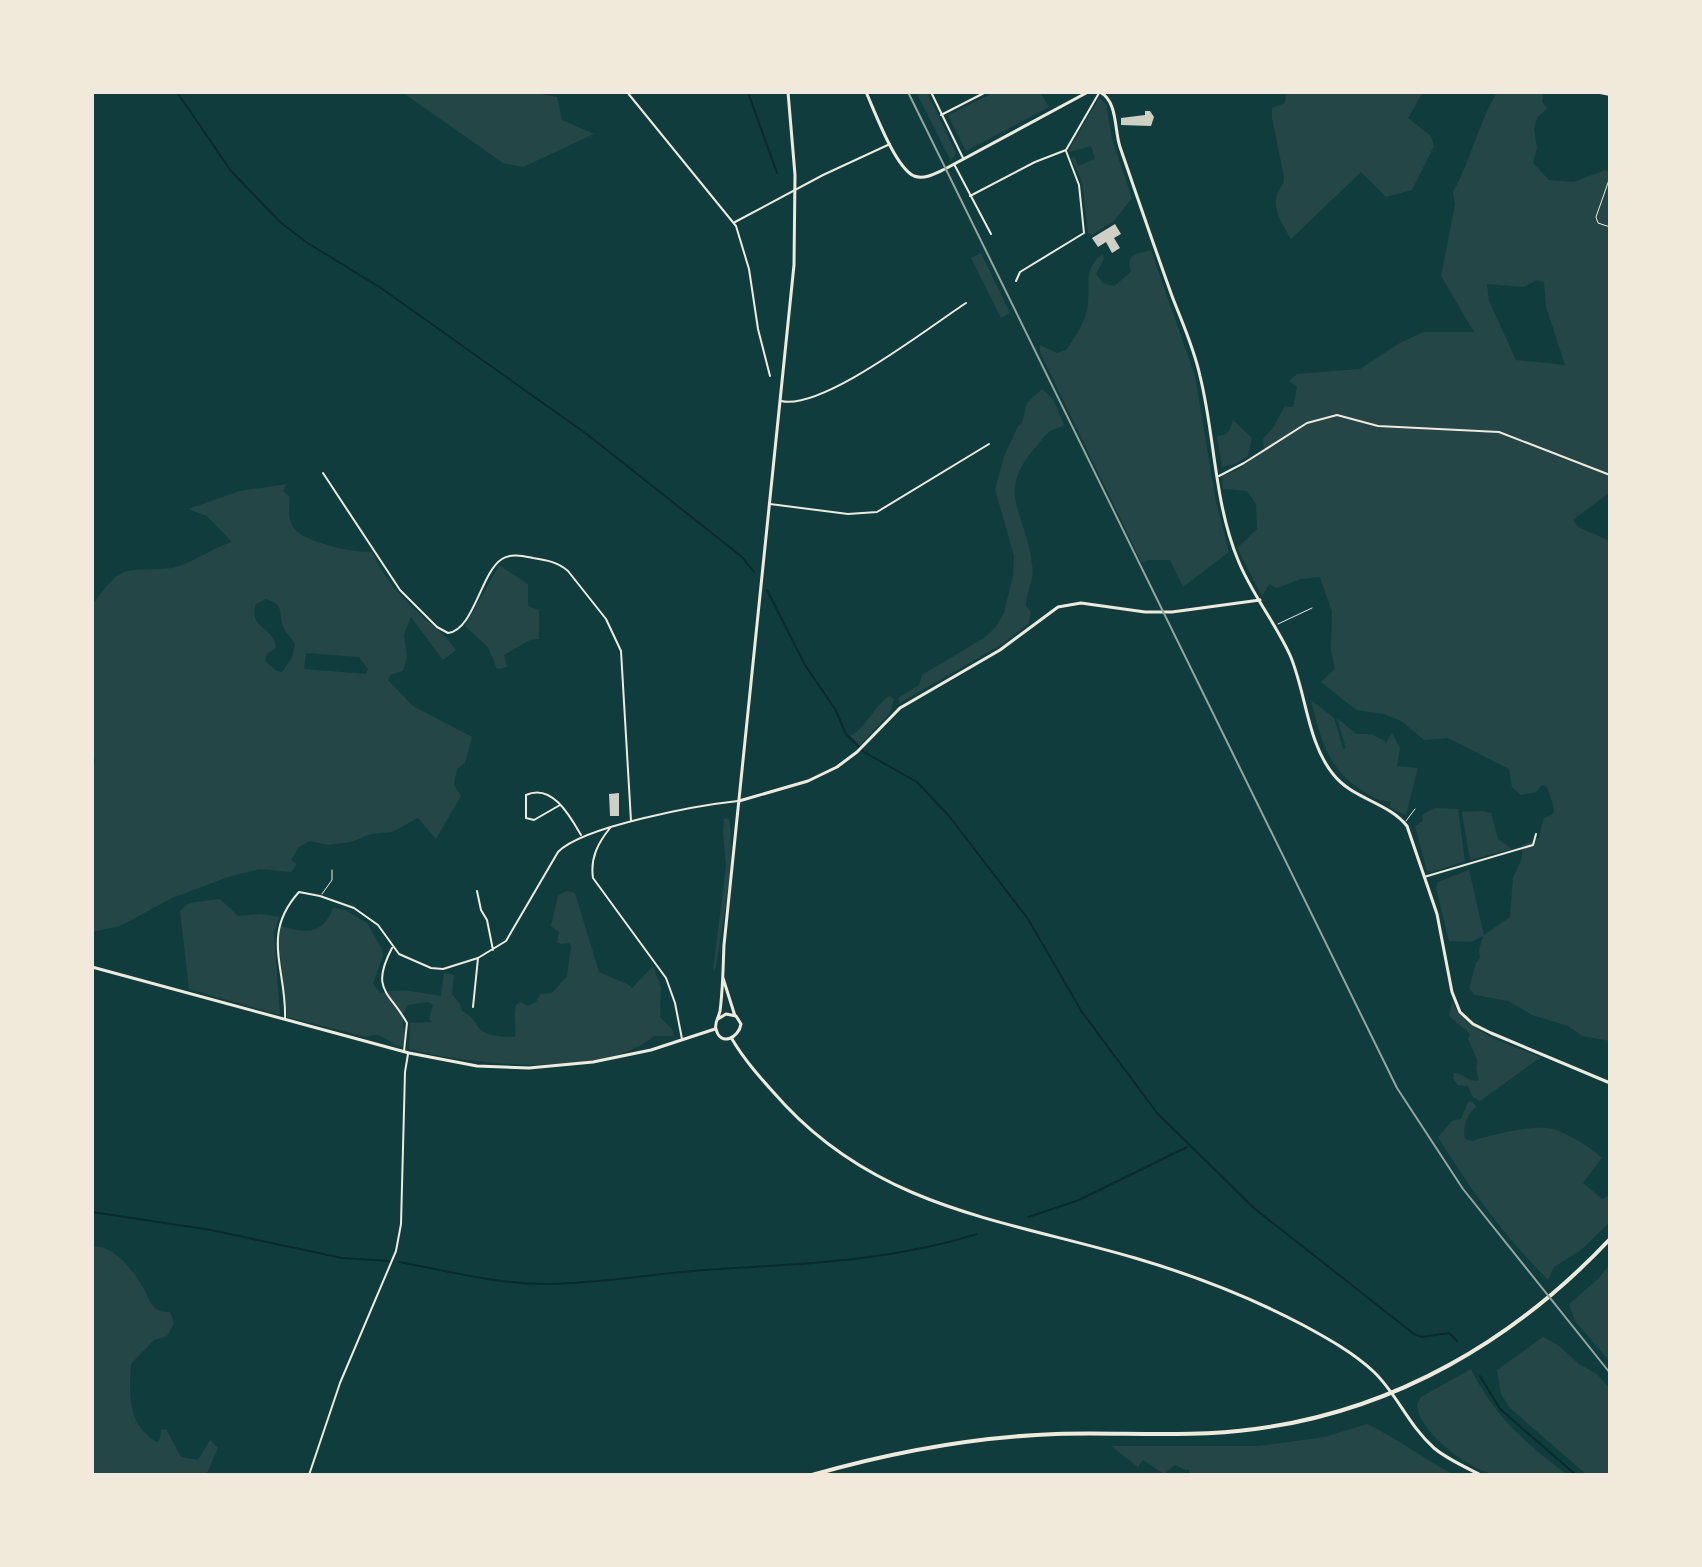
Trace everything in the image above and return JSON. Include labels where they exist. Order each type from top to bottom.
[{"type":"highway","points":[[812,1475],[903,1452],[994,1438],[1059,1434],[1197,1434],[1253,1430],[1325,1416],[1392,1393],[1455,1364],[1531,1312],[1610,1239]]},
{"type":"street","points":[[627,92],[734,223],[746,259],[770,376]]},
{"type":"street","points":[[715,1029],[723,978],[794,265],[796,189],[788,92]]},
{"type":"street","points":[[866,92],[890,144],[905,168],[917,177],[932,175],[1088,92]]},
{"type":"street","points":[[931,92],[963,158]]},
{"type":"street","points":[[941,115],[986,92]]},
{"type":"street","points":[[970,196],[1035,162],[1066,150],[1100,92],[1111,103],[1119,143],[1197,362],[1222,504],[1234,550],[1299,677],[1314,733],[1330,769],[1345,786],[1396,815],[1404,823],[1441,931],[1454,999],[1463,1014],[1491,1033],[1610,1083]]},
{"type":"street","points":[[1595,92],[1610,95]]},
{"type":"street","points":[[734,223],[890,144]]},
{"type":"street","points":[[1016,281],[1020,272],[1084,233],[1079,185],[1066,150]]},
{"type":"street","points":[[954,164],[991,234]]},
{"type":"street","points":[[780,401],[799,401],[836,388],[966,303]]},
{"type":"street","points":[[1219,476],[1307,423],[1337,415],[1378,426],[1499,432],[1610,475]]},
{"type":"street","points":[[769,504],[848,514],[877,512],[989,444]]},
{"type":"street","points":[[323,473],[400,590],[437,627],[448,633],[460,629],[494,568],[505,557],[512,555],[544,560],[561,565],[568,571],[618,639],[631,822]]},
{"type":"street","points":[[284,1020],[277,938],[279,924],[299,892],[354,908],[372,919],[399,954],[439,969],[478,958],[506,941],[558,852],[569,842],[610,827],[739,801],[808,781],[850,758],[900,708],[1000,650],[1058,607],[1081,603],[1145,612],[1172,612],[1260,600]]},
{"type":"street","points":[[560,805],[534,820],[526,818],[524,801],[529,793],[543,792],[560,805],[582,836]]},
{"type":"street","points":[[610,827],[595,851],[593,878],[666,978],[682,1039]]},
{"type":"street","points":[[1423,877],[1533,845],[1536,834]]},
{"type":"street","points":[[477,891],[493,951]]},
{"type":"street","points":[[309,1475],[340,1383],[396,1251],[401,1224],[407,1023],[385,995],[381,984],[392,947]]},
{"type":"street","points":[[473,1007],[478,958]]},
{"type":"street","points":[[92,967],[406,1052],[477,1066],[537,1067],[614,1059],[715,1029]]},
{"type":"street","points":[[723,978],[741,1028],[732,1039]]},
{"type":"street","points":[[718,1019],[726,1014],[736,1016]]},
{"type":"street","points":[[715,1029],[721,1037],[732,1039],[761,1079],[797,1117],[822,1140],[874,1176],[937,1203],[1133,1257],[1232,1292],[1287,1317],[1338,1345],[1372,1370],[1436,1450],[1481,1475]]},
{"type":"lane","points":[[1610,177],[1596,217],[1598,223],[1610,227]]},
{"type":"lane","points":[[1275,625],[1312,608]]},
{"type":"lane","points":[[1404,823],[1415,809]]},
{"type":"lane","points":[[320,896],[333,877],[332,870]]},
{"type":"shaded area","points":[[402,92],[531,92],[557,97],[562,120],[594,134],[523,167],[503,163]]},
{"type":"shaded area","points":[[916,92],[927,92],[956,153],[951,161]]},
{"type":"shaded area","points":[[995,92],[1040,92],[1049,107],[966,151],[948,115]]},
{"type":"shaded area","points":[[1286,92],[1423,92],[1408,118],[1431,136],[1434,146],[1412,190],[1386,197],[1361,172],[1291,239],[1276,207],[1284,177],[1272,118],[1272,108],[1285,103]]},
{"type":"shaded area","points":[[1497,92],[1544,92],[1542,102],[1547,108],[1537,118],[1534,128],[1537,148],[1533,163],[1549,180],[1574,182],[1605,170],[1610,172],[1610,492],[1573,520],[1578,527],[1610,541],[1610,1041],[1582,1036],[1568,1026],[1532,1015],[1508,1001],[1475,995],[1469,988],[1480,958],[1483,936],[1471,942],[1449,941],[1436,888],[1438,882],[1469,870],[1484,935],[1510,917],[1513,878],[1522,858],[1522,845],[1539,838],[1543,819],[1553,814],[1547,787],[1542,785],[1536,792],[1521,795],[1512,787],[1509,769],[1448,738],[1424,740],[1401,721],[1384,714],[1356,710],[1321,682],[1335,669],[1331,650],[1332,612],[1320,577],[1301,579],[1277,588],[1269,584],[1262,596],[1237,548],[1257,529],[1256,504],[1247,491],[1223,489],[1222,476],[1237,470],[1264,451],[1263,439],[1285,406],[1293,407],[1297,387],[1289,381],[1297,374],[1360,369],[1423,332],[1474,332],[1441,276],[1455,205],[1453,192]],"holes":[[[1537,280],[1544,282],[1546,307],[1565,365],[1516,360],[1489,301],[1487,284],[1524,287]]]},
{"type":"shaded area","points":[[1099,98],[1106,104],[1112,139],[1132,198],[1114,221],[1092,235],[1088,233],[1082,182],[1071,158],[1075,157],[1078,166],[1095,159],[1091,146],[1069,150]]},
{"type":"shaded area","points":[[1151,250],[1195,376],[1216,502],[1229,552],[1183,587],[1170,560],[1142,563],[1040,352],[1040,345],[1057,353],[1066,350],[1077,334],[1087,308],[1089,275],[1096,260],[1103,254],[1104,259],[1096,274],[1103,283],[1114,286],[1131,272],[1129,262],[1133,255]]},
{"type":"shaded area","points":[[981,253],[1010,313],[1001,318],[971,258]]},
{"type":"shaded area","points":[[1042,389],[1053,399],[1064,425],[1045,436],[1024,463],[1017,478],[1016,503],[1033,570],[1026,606],[1031,612],[1029,623],[1004,643],[900,703],[898,698],[919,685],[922,675],[984,638],[996,627],[1004,613],[1013,576],[1014,556],[995,489],[1005,454],[1022,423],[1027,403]]},
{"type":"shaded area","points":[[1233,420],[1252,438],[1248,456],[1222,467],[1217,436],[1228,432]]},
{"type":"shaded area","points":[[287,484],[283,491],[290,497],[289,516],[298,532],[334,547],[372,552],[402,597],[452,644],[456,650],[443,660],[411,617],[404,635],[407,657],[403,671],[390,675],[388,680],[413,706],[472,737],[465,763],[457,769],[454,785],[461,796],[436,839],[418,818],[392,832],[371,834],[351,842],[328,845],[310,841],[299,847],[291,860],[297,864],[291,872],[260,869],[231,876],[172,898],[120,926],[92,932],[92,773],[95,760],[92,754],[92,606],[120,574],[176,567],[232,542],[207,516],[188,509],[240,491]],"holes":[[[266,599],[278,606],[284,628],[295,644],[292,658],[282,672],[265,661],[267,654],[276,648],[274,640],[255,618],[256,604]],[[306,653],[359,657],[368,669],[366,674],[304,669]]]},
{"type":"shaded area","points":[[499,565],[528,584],[528,606],[539,610],[539,639],[530,640],[504,655],[507,667],[497,669],[488,647],[465,626]]},
{"type":"shaded area","points":[[889,696],[894,699],[890,713],[860,745],[850,736]]},
{"type":"shaded area","points":[[1311,700],[1334,718],[1343,749],[1346,748],[1337,718],[1356,734],[1371,734],[1385,741],[1385,744],[1392,733],[1400,748],[1397,766],[1418,768],[1406,815],[1390,807],[1391,801],[1376,799],[1343,775],[1328,754]]},
{"type":"shaded area","points":[[1434,808],[1458,809],[1465,861],[1432,872],[1427,871],[1415,826],[1423,821],[1422,815]]},
{"type":"shaded area","points":[[1462,812],[1491,813],[1498,839],[1512,849],[1470,860]]},
{"type":"shaded area","points":[[724,818],[729,819],[731,836],[730,873],[713,971],[726,866]]},
{"type":"shaded area","points":[[568,891],[575,893],[599,972],[632,988],[653,966],[661,987],[660,1017],[674,1035],[654,1036],[632,1050],[603,1058],[536,1065],[466,1060],[409,1049],[410,1023],[432,1022],[429,1019],[433,1005],[428,1002],[408,1005],[401,1025],[406,1036],[401,1047],[381,1036],[367,1037],[287,1017],[278,936],[280,926],[305,931],[318,928],[333,908],[345,910],[367,923],[382,949],[383,956],[373,984],[380,993],[403,991],[441,996],[444,973],[454,975],[452,994],[462,1011],[484,1032],[515,1037],[516,1005],[520,1002],[528,1006],[536,1002],[540,994],[552,993],[567,976],[571,946],[557,942],[559,932],[551,926],[558,895]]},
{"type":"shaded area","points":[[220,899],[238,916],[260,914],[279,917],[274,933],[280,1015],[189,989],[180,911],[189,903]]},
{"type":"shaded area","points":[[1452,1001],[1478,1030],[1541,1057],[1480,1101],[1472,1096],[1468,1086],[1458,1085],[1453,1078],[1454,1073],[1479,1080],[1478,1062],[1468,1039],[1470,1034],[1449,1016]]},
{"type":"shaded area","points":[[1472,1101],[1476,1107],[1466,1121],[1465,1139],[1472,1141],[1535,1128],[1553,1129],[1572,1137],[1602,1158],[1583,1183],[1602,1199],[1610,1195],[1610,1222],[1581,1250],[1554,1267],[1548,1280],[1488,1212],[1438,1137],[1452,1121],[1461,1119],[1468,1102]]},
{"type":"shaded area","points":[[92,1246],[108,1250],[122,1260],[140,1282],[153,1306],[159,1311],[170,1312],[174,1323],[167,1336],[154,1340],[131,1364],[132,1408],[140,1427],[157,1442],[161,1430],[166,1429],[181,1457],[198,1460],[210,1440],[218,1448],[206,1475],[92,1475]]},
{"type":"shaded area","points":[[1610,1264],[1610,1362],[1575,1321],[1569,1304]]},
{"type":"shaded area","points":[[1543,1337],[1597,1374],[1610,1389],[1610,1475],[1587,1475],[1510,1408],[1501,1394],[1497,1370]]},
{"type":"shaded area","points":[[1471,1369],[1490,1401],[1512,1428],[1568,1475],[1518,1477],[1492,1474],[1470,1464],[1435,1437],[1419,1415],[1417,1404],[1421,1397]]},
{"type":"shaded area","points":[[1367,1424],[1454,1475],[1190,1475],[1189,1469],[1175,1465],[1164,1474],[1143,1460],[1138,1467],[1111,1446],[1259,1446],[1325,1437]]},
{"type":"building","points":[[1145,111],[1150,111],[1154,117],[1151,126],[1121,125],[1121,118],[1145,115]]},
{"type":"building","points":[[1115,224],[1121,234],[1114,238],[1120,248],[1112,253],[1106,242],[1098,247],[1092,238]]},
{"type":"building","points":[[619,793],[619,816],[610,816],[609,794]]},
{"type":"waterway","points":[[177,92],[231,171],[280,222],[306,242],[381,288],[588,435],[742,557],[754,572]]},
{"type":"waterway","points":[[748,92],[777,173]]},
{"type":"waterway","points":[[767,590],[805,665],[835,709],[846,734],[864,752],[917,782],[949,816],[1028,919],[1082,1012],[1157,1113],[1255,1209],[1414,1334],[1422,1337],[1449,1333],[1457,1341]]},
{"type":"waterway","points":[[1028,1217],[1079,1200],[1187,1147]]},
{"type":"waterway","points":[[92,1212],[211,1230],[342,1258],[389,1261]]},
{"type":"waterway","points":[[399,1262],[512,1282],[571,1283],[850,1259],[914,1250],[977,1234]]},
{"type":"waterway","points":[[1480,1376],[1500,1409],[1576,1475]]},
{"type":"railway","points":[[908,92],[1397,1088],[1463,1189],[1610,1373]]}]
